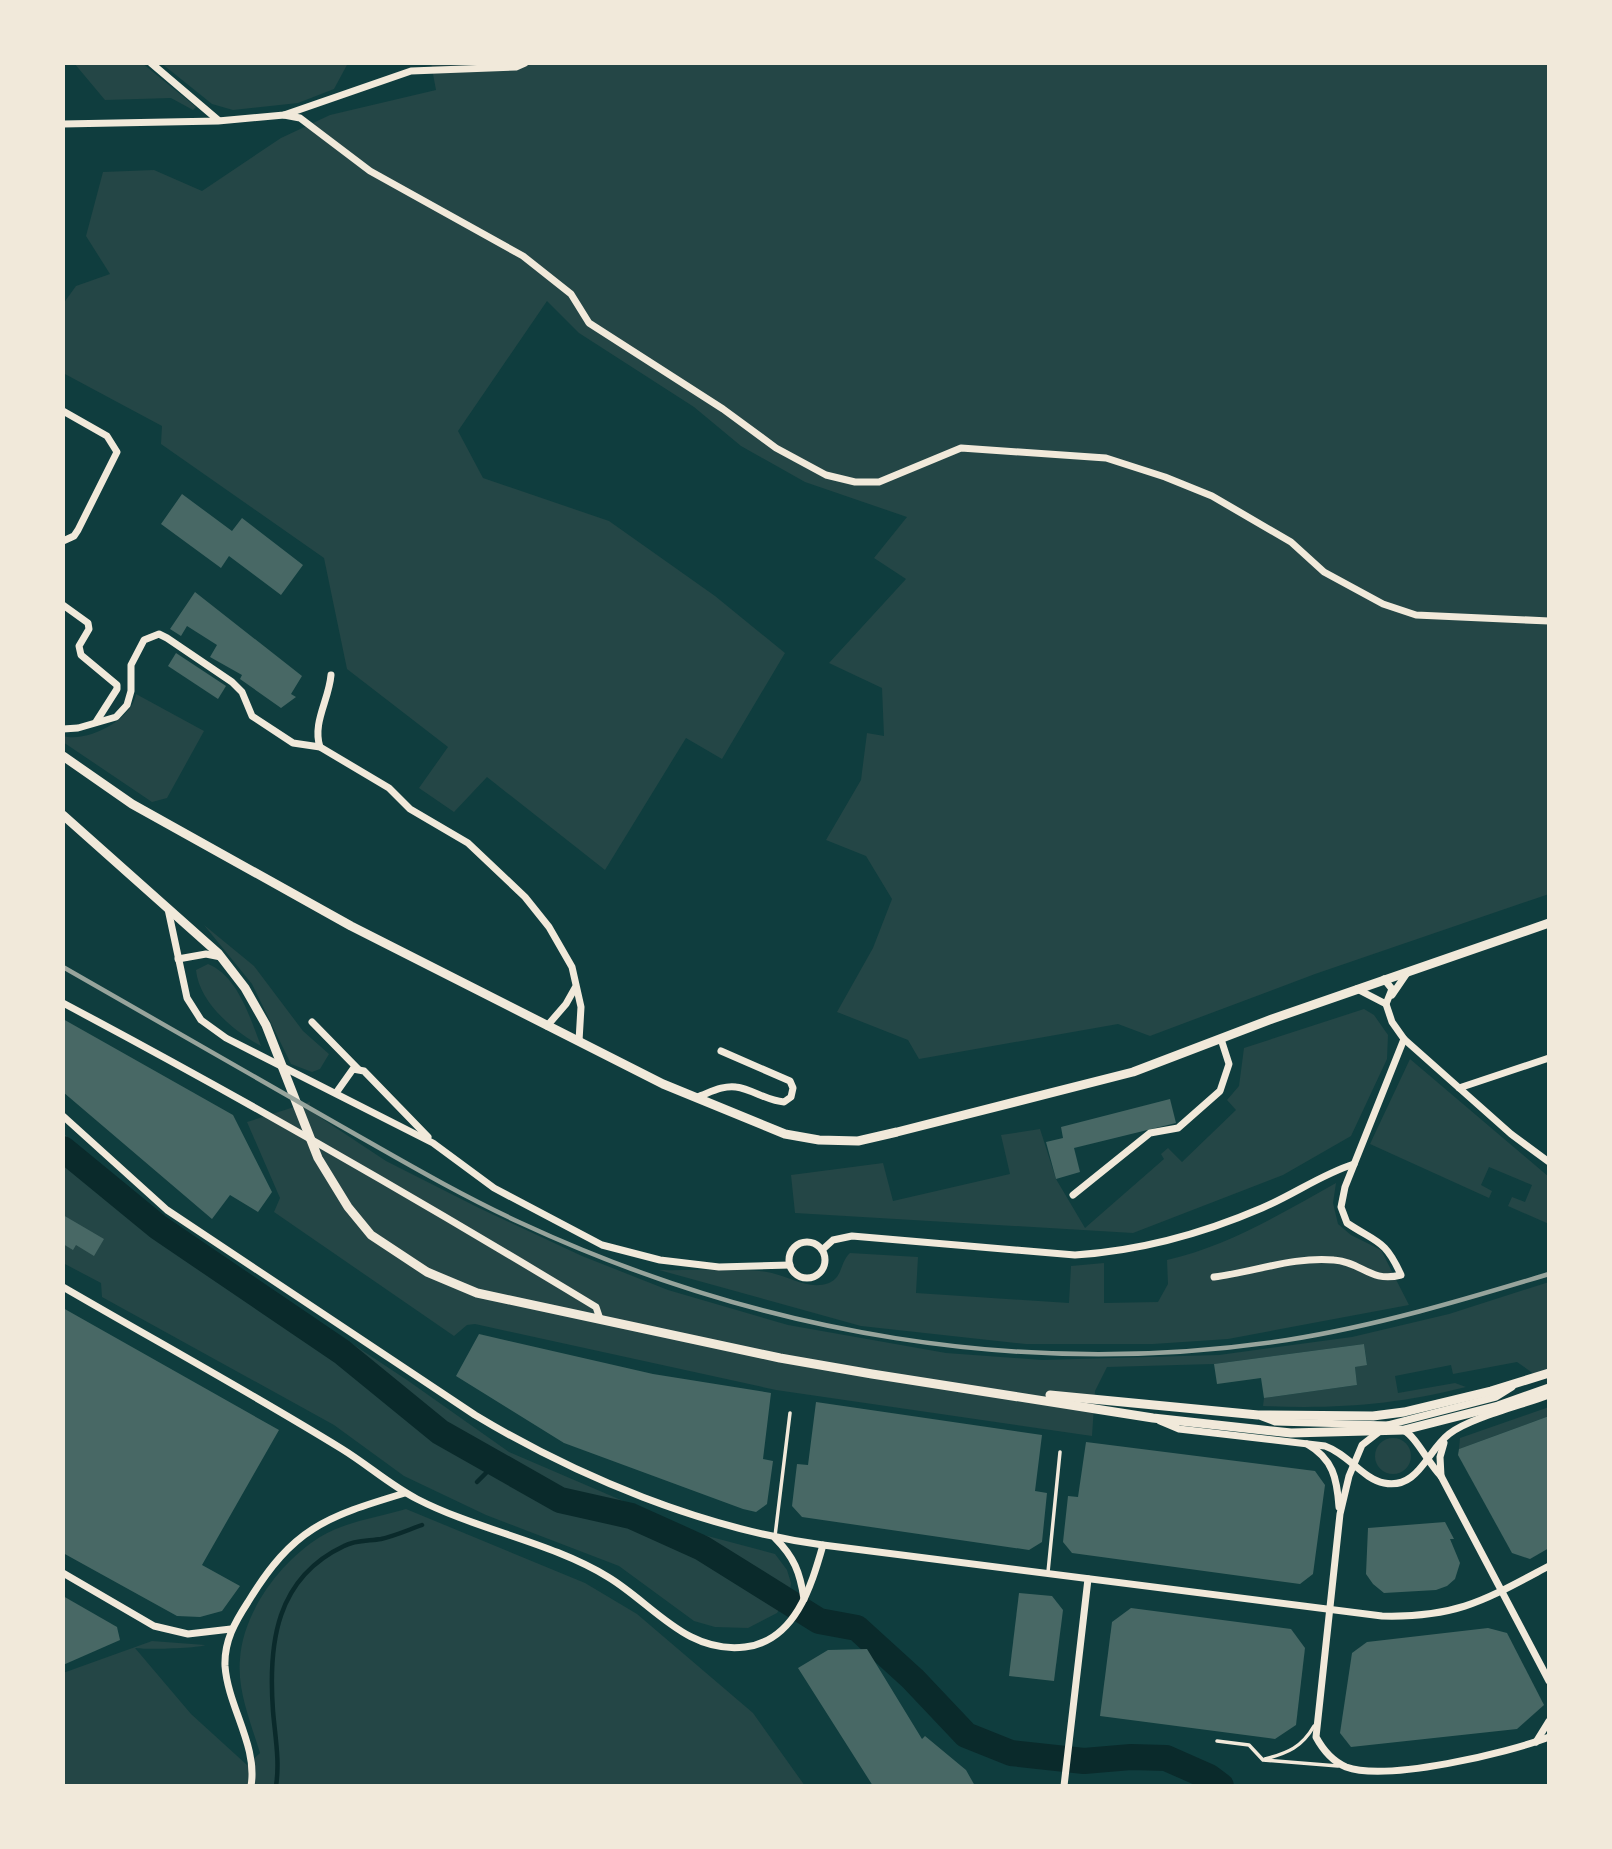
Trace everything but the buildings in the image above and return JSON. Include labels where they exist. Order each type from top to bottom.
[{"type":"street","points":[[151,63],[218,121]]},
{"type":"street","points":[[63,124],[218,121],[284,115],[411,71],[516,67],[525,63]]},
{"type":"street","points":[[284,115],[300,118],[370,171],[523,256],[571,294],[589,323],[723,409],[776,448],[826,475],[855,482],[878,482],[961,448],[1106,458],[1212,496],[1291,542],[1324,572],[1383,604],[1416,615],[1549,621]]},
{"type":"street","points":[[63,411],[107,436],[117,452],[78,530],[74,536],[63,541]]},
{"type":"street","points":[[63,605],[88,622],[89,629],[79,646],[80,655],[117,684],[117,689],[96,722]]},
{"type":"street","points":[[63,729],[116,717],[127,705],[131,691],[131,666],[136,653],[144,640],[159,634],[232,682],[242,692],[252,716],[293,743],[320,747],[388,788],[410,809],[468,843],[525,897],[549,927],[572,967],[581,1007],[579,1041]]},
{"type":"street","points":[[320,747],[316,736],[322,710],[330,695],[331,676]]},
{"type":"street","points":[[64,757],[132,804],[351,926],[547,1027],[663,1084],[785,1134],[819,1139],[858,1141],[1133,1072],[1381,980],[1549,923]]},
{"type":"street","points":[[63,815],[221,957],[245,988],[266,1024],[318,1158],[348,1207],[371,1235],[427,1272],[477,1293],[780,1358],[1153,1418],[1291,1433],[1374,1433],[1404,1430],[1498,1406],[1549,1388]]},
{"type":"street","points":[[167,907],[187,998],[201,1020],[226,1038],[433,1143],[494,1188],[603,1245],[660,1260],[719,1267],[790,1265]]},
{"type":"street","points":[[178,959],[206,954],[221,957]]},
{"type":"street","points":[[1386,1004],[1409,971]]},
{"type":"street","points":[[1381,980],[1390,984],[1392,996]]},
{"type":"street","points":[[1375,999],[1374,987],[1381,980]]},
{"type":"street","points":[[547,1027],[575,988]]},
{"type":"street","points":[[1356,989],[1386,1004],[1392,1022],[1404,1039],[1549,1162]]},
{"type":"street","points":[[63,1003],[288,1127],[527,1265],[596,1307],[600,1319]]},
{"type":"street","points":[[312,1022],[358,1069],[364,1071],[433,1143]]},
{"type":"street","points":[[1214,1277],[1325,1260],[1345,1262],[1377,1277],[1401,1275],[1393,1256],[1380,1241],[1357,1230],[1343,1216],[1342,1196],[1401,1054],[1404,1039]]},
{"type":"street","points":[[1073,1195],[1150,1133],[1178,1128],[1220,1091],[1229,1064],[1221,1040]]},
{"type":"street","points":[[697,1097],[728,1087],[737,1087],[777,1101],[784,1102],[791,1097],[793,1087],[790,1081],[721,1051]]},
{"type":"street","points":[[1459,1088],[1549,1058]]},
{"type":"street","points":[[336,1093],[348,1073],[358,1069]]},
{"type":"street","points":[[63,1116],[167,1210],[525,1445],[680,1509],[747,1532],[824,1545],[1382,1616],[1418,1616],[1472,1606],[1549,1566]]},
{"type":"street","points":[[822,1250],[834,1240],[852,1236],[1075,1255],[1101,1254],[1189,1234],[1227,1221],[1354,1164]]},
{"type":"street","points":[[813,1243],[822,1250],[825,1264],[814,1277],[797,1275],[790,1265],[790,1254],[797,1245],[813,1243]]},
{"type":"street","points":[[63,1287],[342,1449],[405,1493],[608,1577],[655,1615],[701,1643],[722,1648],[748,1647],[770,1639],[787,1627],[804,1600],[824,1545]]},
{"type":"street","points":[[946,1384],[1258,1415],[1390,1414],[1549,1373]]},
{"type":"street","points":[[1340,1514],[1362,1445],[1374,1433],[1388,1425],[1496,1396],[1525,1380]]},
{"type":"street","points":[[1153,1418],[1179,1430],[1303,1442],[1334,1449],[1371,1478],[1391,1484],[1411,1478],[1449,1434],[1549,1395]]},
{"type":"street","points":[[1258,1415],[1275,1422],[1388,1425],[1404,1430],[1415,1441],[1426,1461],[1441,1476],[1549,1681]]},
{"type":"street","points":[[1441,1476],[1441,1452],[1449,1434]]},
{"type":"street","points":[[1303,1442],[1322,1454],[1333,1469],[1338,1483],[1340,1514],[1315,1724],[1316,1737],[1322,1748],[1344,1766],[1356,1770],[1427,1767],[1549,1737]]},
{"type":"street","points":[[251,1786],[251,1760],[231,1699],[225,1666],[231,1629],[266,1572],[286,1547],[331,1517],[405,1493]]},
{"type":"street","points":[[775,1538],[791,1555],[800,1573],[804,1600]]},
{"type":"street","points":[[63,1573],[154,1626],[188,1634],[231,1629]]},
{"type":"street","points":[[1063,1786],[1088,1579]]},
{"type":"street","points":[[1536,1742],[1549,1721]]},
{"type":"lane","points":[[775,1538],[790,1413]]},
{"type":"lane","points":[[1048,1573],[1060,1452]]},
{"type":"lane","points":[[1263,1760],[1295,1749],[1305,1741],[1315,1724]]},
{"type":"lane","points":[[1217,1741],[1249,1745],[1263,1760],[1344,1766]]},
{"type":"shaded area","points":[[74,63],[142,63],[196,107],[193,110],[171,98],[105,100]]},
{"type":"shaded area","points":[[161,63],[348,63],[334,89],[298,103],[233,110],[212,104]]},
{"type":"shaded area","points":[[431,63],[1549,63],[1549,894],[1315,974],[1150,1036],[1118,1024],[919,1059],[908,1040],[837,1012],[873,948],[892,899],[866,856],[826,840],[861,780],[867,733],[884,736],[882,688],[829,663],[906,579],[874,558],[907,517],[805,482],[741,446],[694,407],[579,333],[547,301],[458,431],[483,478],[609,521],[715,596],[785,653],[722,759],[686,738],[605,870],[487,777],[454,812],[419,788],[448,747],[347,669],[324,558],[161,444],[162,426],[63,373],[63,304],[76,286],[110,274],[86,236],[103,172],[154,170],[202,191],[281,138],[330,115],[436,90]]},
{"type":"shaded area","points":[[136,694],[204,731],[167,798],[152,802],[63,742],[63,736],[96,733],[117,721],[133,704]]},
{"type":"shaded area","points":[[204,925],[254,966],[303,1031],[329,1054],[320,1069],[312,1072],[291,1064],[252,984]]},
{"type":"shaded area","points":[[208,964],[227,978],[235,988],[261,1046],[230,1025],[211,1005],[204,994],[196,970]]},
{"type":"shaded area","points":[[1364,1009],[1374,1015],[1388,1035],[1387,1059],[1351,1136],[1283,1175],[1133,1233],[795,1213],[791,1175],[883,1163],[893,1201],[1010,1174],[1001,1135],[1040,1129],[1056,1179],[1085,1228],[1164,1159],[1161,1154],[1168,1148],[1182,1162],[1236,1110],[1227,1100],[1239,1086],[1244,1048]]},
{"type":"shaded area","points":[[1410,1059],[1549,1177],[1549,1224],[1508,1206],[1512,1197],[1525,1202],[1532,1185],[1489,1167],[1481,1185],[1492,1191],[1489,1198],[1370,1144]]},
{"type":"shaded area","points":[[310,1102],[309,1110],[386,1161],[479,1208],[582,1256],[668,1290],[788,1325],[946,1353],[1042,1360],[1219,1355],[1352,1337],[1449,1314],[1549,1282],[1549,1373],[1537,1376],[1517,1362],[1453,1374],[1451,1365],[1395,1376],[1398,1393],[1455,1383],[1466,1387],[1390,1402],[1290,1407],[1263,1406],[1264,1398],[1357,1385],[1355,1367],[1367,1364],[1364,1344],[1214,1364],[1107,1367],[1095,1391],[1092,1436],[776,1390],[475,1324],[467,1325],[454,1336],[274,1212],[280,1198],[247,1122]]},
{"type":"shaded area","points":[[63,1133],[163,1219],[407,1380],[509,1452],[700,1534],[775,1554],[787,1570],[791,1583],[790,1592],[777,1613],[748,1628],[715,1627],[694,1621],[619,1566],[486,1515],[404,1476],[334,1425],[102,1297],[101,1283],[63,1263]]},
{"type":"shaded area","points":[[1336,1183],[1333,1203],[1338,1224],[1351,1235],[1381,1250],[1409,1305],[1228,1339],[1153,1344],[1026,1344],[861,1326],[659,1270],[759,1271],[807,1284],[822,1285],[837,1277],[850,1253],[918,1257],[916,1293],[1069,1303],[1071,1266],[1104,1263],[1104,1303],[1158,1302],[1168,1284],[1167,1260],[1233,1237]]},
{"type":"shaded area","points":[[1549,1407],[1549,1416],[1459,1449],[1460,1438]]},
{"type":"shaded area","points":[[1393,1438],[1405,1444],[1411,1456],[1405,1468],[1393,1474],[1381,1468],[1375,1456],[1381,1444]]},
{"type":"shaded area","points":[[406,1509],[585,1583],[637,1614],[753,1713],[805,1786],[63,1786],[63,1673],[152,1641],[205,1645],[135,1648],[191,1714],[247,1765],[260,1753],[243,1695],[240,1659],[248,1624],[256,1606],[278,1574],[305,1547],[320,1537],[351,1524]]},
{"type":"waterway","points":[[63,1149],[158,1227],[342,1352],[440,1432],[560,1500],[631,1516],[702,1548],[819,1621],[857,1628],[913,1679],[966,1735],[1011,1753],[1084,1761],[1131,1757],[1166,1758],[1209,1777],[1221,1786]]},
{"type":"waterway","points":[[477,1482],[496,1463]]},
{"type":"waterway","points":[[276,1786],[272,1661],[275,1637],[290,1594],[321,1559],[344,1546],[386,1538],[422,1525]]},
{"type":"railway","points":[[63,967],[406,1163],[498,1212],[612,1262],[705,1294],[799,1319],[895,1338],[993,1350],[1090,1354],[1189,1351],[1287,1340],[1386,1320],[1549,1274]]}]
